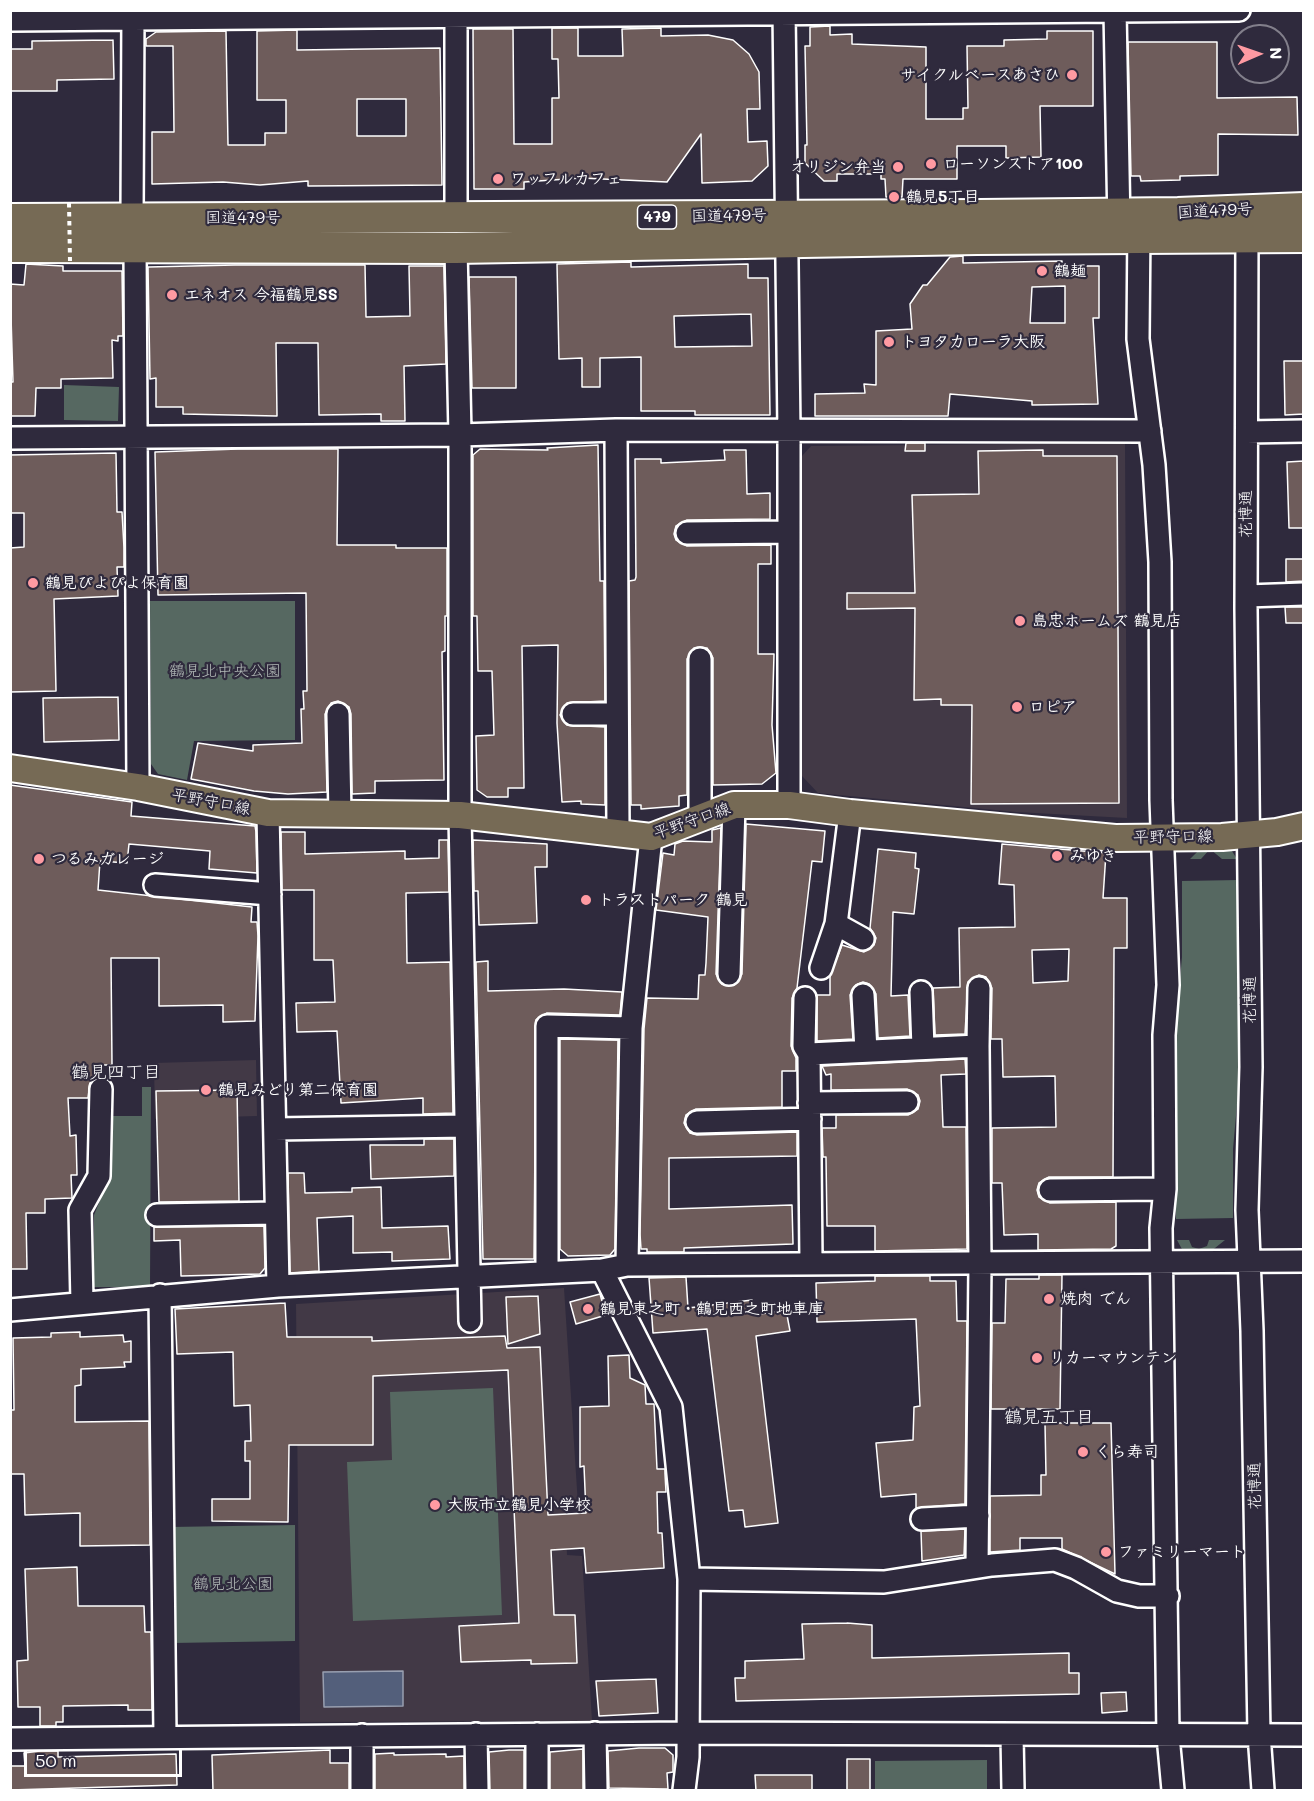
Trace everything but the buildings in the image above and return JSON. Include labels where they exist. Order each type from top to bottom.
[{"type":"highway","name":"国道479号","points":[[10,247],[135,248],[456,233],[1247,223],[1304,208]]},
{"type":"highway","name":"国道479号","points":[[10,219],[132,218],[456,233]]},
{"type":"highway","name":"国道479号","points":[[1247,223],[1304,237]]},
{"type":"main road","name":"平野守口線","points":[[10,768],[138,787],[268,813],[460,815],[651,837],[734,805],[789,804],[850,813],[1115,838],[1163,836],[1203,838],[1277,832],[1304,826]]},
{"type":"street","points":[[10,20],[133,15],[1239,10]]},
{"type":"street","points":[[1115,11],[1138,339],[1150,431],[1160,562],[1163,836],[1168,985],[1164,1035],[1165,1189],[1161,1228],[1168,1596],[1168,1736],[1173,1791]]},
{"type":"street","points":[[456,13],[456,233],[460,435],[460,815],[470,1321]]},
{"type":"street","points":[[784,13],[789,432],[789,804]]},
{"type":"street","points":[[132,218],[133,15]]},
{"type":"street","name":"花博通","points":[[1247,223],[1249,1261],[1259,1734],[1263,1791]]},
{"type":"street","points":[[135,248],[138,438],[138,787]]},
{"type":"street","points":[[10,438],[460,435],[615,430],[1150,431]]},
{"type":"street","points":[[615,430],[618,834]]},
{"type":"street","points":[[1246,432],[1304,431]]},
{"type":"street","points":[[687,532],[789,532]]},
{"type":"street","points":[[1247,596],[1304,594]]},
{"type":"street","points":[[699,659],[700,818]]},
{"type":"street","points":[[339,714],[340,815]]},
{"type":"street","points":[[573,714],[617,714]]},
{"type":"street","points":[[729,975],[734,805]]},
{"type":"street","points":[[268,813],[278,1286]]},
{"type":"street","points":[[822,968],[836,924],[850,813]]},
{"type":"street","points":[[627,1265],[631,1028],[651,837]]},
{"type":"street","points":[[156,885],[270,894]]},
{"type":"street","points":[[836,924],[863,939]]},
{"type":"street","points":[[977,1567],[980,1263],[979,988]]},
{"type":"street","points":[[921,992],[923,1048]]},
{"type":"street","points":[[863,995],[866,1052]]},
{"type":"street","points":[[805,998],[804,1046],[809,1054],[811,1262]]},
{"type":"street","points":[[547,1272],[547,1026],[631,1028]]},
{"type":"street","points":[[809,1054],[978,1046]]},
{"type":"street","points":[[82,1303],[80,1210],[99,1176],[101,1089]]},
{"type":"street","points":[[697,1122],[907,1102]]},
{"type":"street","points":[[274,1129],[466,1126]]},
{"type":"street","points":[[1050,1190],[1165,1189]]},
{"type":"street","points":[[157,1215],[276,1213]]},
{"type":"street","points":[[10,1310],[278,1286],[602,1270],[627,1265],[811,1262],[816,1265],[1304,1261]]},
{"type":"street","points":[[602,1270],[671,1407],[689,1579],[684,1791]]},
{"type":"street","points":[[160,1296],[165,1736]]},
{"type":"street","points":[[922,1519],[978,1516]]},
{"type":"street","points":[[689,1579],[884,1582],[977,1567],[1055,1560],[1076,1568],[1117,1591],[1139,1596],[1168,1596]]},
{"type":"street","points":[[10,1739],[595,1733],[1304,1735]]},
{"type":"street","points":[[595,1733],[596,1791]]},
{"type":"street","points":[[476,1734],[477,1791]]},
{"type":"street","points":[[537,1734],[537,1791]]},
{"type":"street","points":[[362,1735],[362,1791]]},
{"type":"street","points":[[1012,1735],[1013,1791]]},
{"type":"path","points":[[69,203],[70,261]]},
{"type":"shaded area","points":[[1125,443],[1127,818],[1016,812],[818,793],[802,776],[802,456],[811,446]]},
{"type":"shaded area","name":"鶴見みどり第二保育園","points":[[256,1060],[257,1116],[155,1119],[154,1063]]},
{"type":"shaded area","name":"大阪市立鶴見小学校","points":[[564,1288],[578,1505],[565,1506],[567,1555],[582,1556],[592,1721],[300,1722],[296,1304]]},
{"type":"green space","points":[[64,385],[119,387],[118,421],[64,420]]},
{"type":"green space","name":"鶴見北中央公園","points":[[150,601],[295,601],[295,740],[194,741],[187,780],[158,774],[151,764]]},
{"type":"green space","points":[[1230,848],[1237,859],[1222,859],[1210,849],[1201,859],[1190,859],[1200,849]]},
{"type":"green space","points":[[1239,880],[1240,1071],[1233,1149],[1233,1218],[1176,1219],[1175,1036],[1182,957],[1182,881]]},
{"type":"green space","points":[[142,1087],[151,1087],[150,1287],[94,1287],[94,1215],[108,1181],[108,1116],[142,1116]]},
{"type":"green space","points":[[1177,1240],[1189,1240],[1192,1247],[1199,1249],[1207,1246],[1209,1240],[1225,1240],[1210,1252],[1184,1253]]},
{"type":"green space","points":[[493,1388],[502,1615],[353,1621],[347,1462],[392,1460],[390,1392]]},
{"type":"green space","name":"鶴見北公園","points":[[295,1525],[295,1641],[172,1643],[170,1527]]},
{"type":"green space","points":[[987,1760],[987,1790],[875,1790],[875,1761]]},
{"type":"water","points":[[403,1671],[403,1706],[324,1707],[323,1672]]},
{"type":"place","name":"サイクルベースあさひ","points":[[1072,75]]},
{"type":"place","name":"ローソンストア100","points":[[931,164]]},
{"type":"place","name":"オリジン弁当","points":[[898,167]]},
{"type":"place","name":"ワッフルカフェ","points":[[498,179]]},
{"type":"place","name":"鶴見5丁目","points":[[894,197]]},
{"type":"place","name":"鶴麺","points":[[1042,271]]},
{"type":"place","name":"エネオス 今福鶴見SS","points":[[172,295]]},
{"type":"place","name":"トヨタカローラ大阪","points":[[889,342]]},
{"type":"place","name":"鶴見ぴよぴよ保育園","points":[[33,583]]},
{"type":"place","name":"島忠ホームズ 鶴見店","points":[[1020,621]]},
{"type":"place","name":"ロピア","points":[[1017,707]]},
{"type":"place","name":"みゆき","points":[[1057,856]]},
{"type":"place","name":"つるみガレージ","points":[[39,859]]},
{"type":"place","name":"トラストパーク 鶴見","points":[[586,900]]},
{"type":"place","name":"鶴見みどり第二保育園","points":[[206,1090]]},
{"type":"place","name":"焼肉 でん","points":[[1049,1299]]},
{"type":"place","name":"鶴見東之町・鶴見西之町地車庫","points":[[588,1309]]},
{"type":"place","name":"リカーマウンテン","points":[[1037,1358]]},
{"type":"place","name":"くら寿司","points":[[1083,1452]]},
{"type":"place","name":"大阪市立鶴見小学校","points":[[435,1505]]},
{"type":"place","name":"ファミリーマート","points":[[1106,1552]]},
{"type":"district","name":"鶴見四丁目","points":[[116,1072]]},
{"type":"district","name":"鶴見五丁目","points":[[1049,1417]]}]
